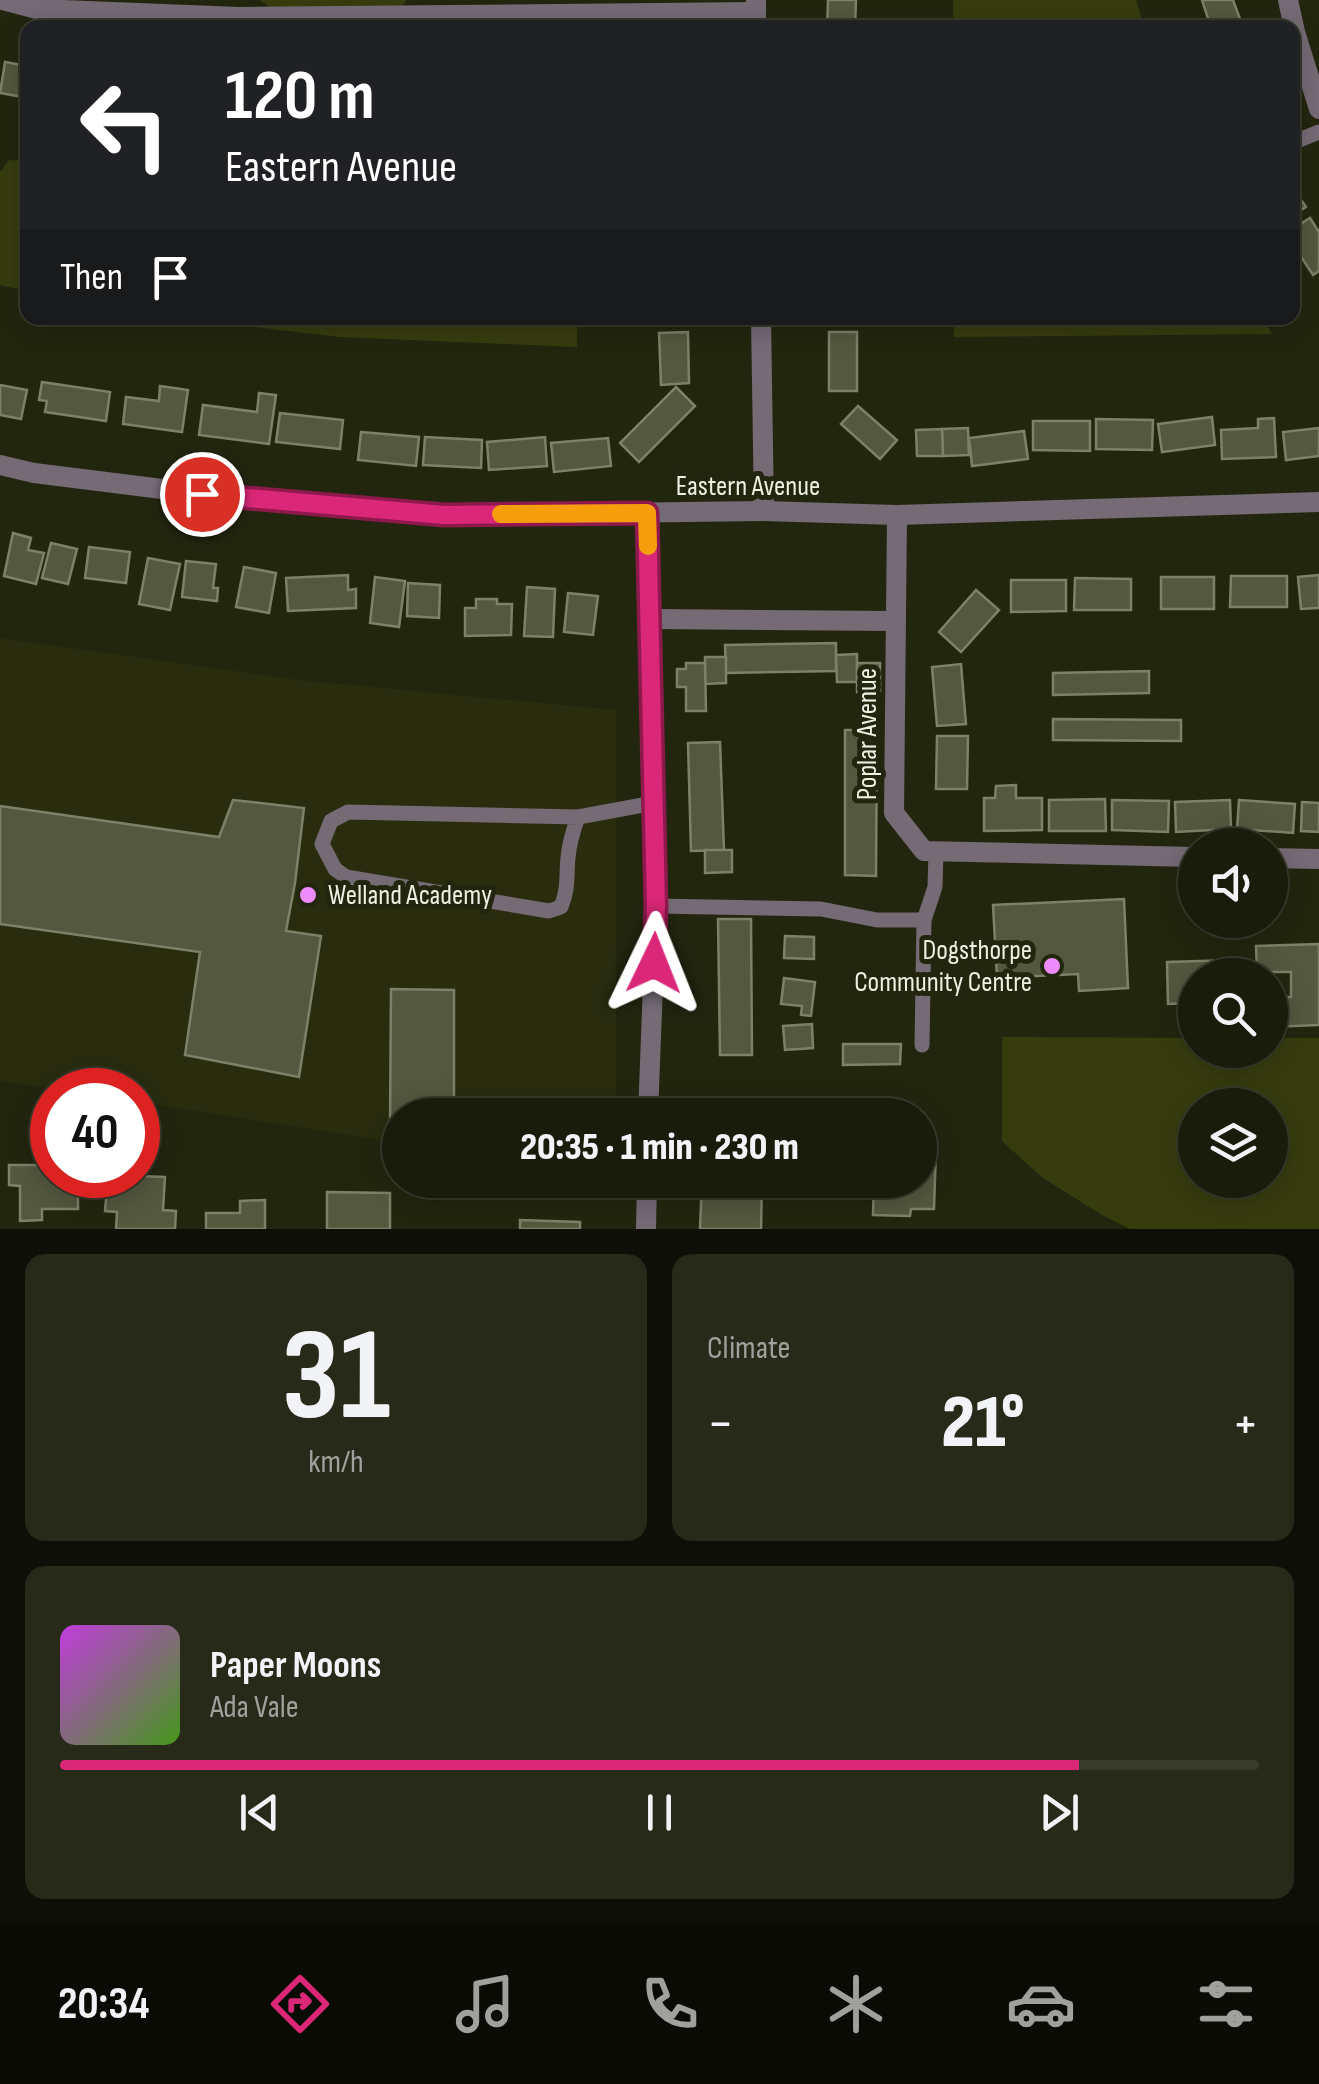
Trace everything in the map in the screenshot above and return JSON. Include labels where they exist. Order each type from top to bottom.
[{"type":"street","points":[[2,0],[37,9],[427,8],[756,13]]},
{"type":"street","points":[[1300,48],[1319,109]]},
{"type":"street","points":[[761,325],[764,511]]},
{"type":"street","name":"Eastern Avenue","points":[[0,465],[34,473],[202,494],[444,515],[764,511],[897,515],[1319,502]]},
{"type":"street","points":[[647,513],[656,906],[649,1098]]},
{"type":"street","name":"Poplar Avenue","points":[[897,515],[894,814],[924,852],[936,852]]},
{"type":"street","points":[[651,620],[896,621]]},
{"type":"street","points":[[936,852],[1178,856]]},
{"type":"street","points":[[1288,858],[1319,859]]},
{"type":"street","points":[[646,1229],[647,1198]]},
{"type":"lane","points":[[578,817],[570,838],[568,889],[561,906],[549,910],[346,876],[335,869],[322,844],[331,822],[348,812],[578,817],[654,803]]},
{"type":"lane","points":[[922,1046],[924,920],[935,887],[936,852]]},
{"type":"lane","points":[[656,906],[821,909],[878,920],[924,920]]},
{"type":"shaded area","points":[[260,0],[407,0],[386,10],[276,11]]},
{"type":"shaded area","points":[[953,0],[1136,0],[1142,20],[953,20]]},
{"type":"shaded area","points":[[9,160],[20,161],[20,289],[0,285],[0,172]]},
{"type":"shaded area","points":[[237,325],[577,325],[577,347],[339,337]]},
{"type":"shaded area","points":[[954,325],[1267,325],[1272,334],[954,337]]},
{"type":"shaded area","name":"Welland Academy","points":[[0,638],[298,680],[616,710],[616,1098],[382,1098],[382,1140],[160,1105],[160,1068],[30,1068],[30,1086],[0,1081]]},
{"type":"shaded area","points":[[1002,1037],[1178,1038],[1178,1068],[1288,1068],[1288,1038],[1319,1038],[1319,1229],[1130,1229],[1043,1178],[1002,1141]]},
{"type":"building","points":[[828,0],[856,0],[855,20],[827,20]]},
{"type":"building","points":[[1202,0],[1233,0],[1240,20],[1208,20]]},
{"type":"building","points":[[5,62],[20,65],[20,97],[0,93]]},
{"type":"building","points":[[1310,218],[1319,232],[1319,271],[1313,275],[1300,255],[1300,224]]},
{"type":"building","points":[[688,332],[689,383],[661,385],[659,333]]},
{"type":"building","points":[[829,332],[857,332],[857,391],[829,391]]},
{"type":"building","points":[[42,382],[110,392],[106,421],[45,412],[47,401],[39,400]]},
{"type":"building","points":[[0,385],[27,390],[21,419],[0,415]]},
{"type":"building","points":[[160,386],[188,390],[182,432],[123,424],[126,397],[159,401]]},
{"type":"building","points":[[676,387],[695,406],[639,462],[620,443]]},
{"type":"building","points":[[259,393],[276,395],[269,444],[199,435],[203,405],[257,412]]},
{"type":"building","points":[[858,406],[897,440],[880,459],[841,424]]},
{"type":"building","points":[[280,413],[343,420],[340,449],[276,442]]},
{"type":"building","points":[[1212,417],[1215,445],[1162,452],[1158,424]]},
{"type":"building","points":[[1274,418],[1276,457],[1222,459],[1221,430],[1258,428],[1258,419]]},
{"type":"building","points":[[1096,419],[1153,420],[1152,450],[1096,449]]},
{"type":"building","points":[[1033,421],[1090,421],[1090,451],[1033,450]]},
{"type":"building","points":[[968,428],[969,455],[943,456],[942,429]]},
{"type":"building","points":[[1319,428],[1319,456],[1286,460],[1283,432]]},
{"type":"building","points":[[942,429],[943,456],[917,456],[916,430]]},
{"type":"building","points":[[1024,431],[1028,459],[972,466],[969,438]]},
{"type":"building","points":[[361,432],[419,437],[416,466],[358,460]]},
{"type":"building","points":[[425,437],[482,440],[481,468],[423,465]]},
{"type":"building","points":[[545,437],[547,466],[489,470],[487,442]]},
{"type":"building","points":[[608,438],[611,466],[554,472],[551,443]]},
{"type":"building","points":[[13,533],[31,538],[28,550],[44,553],[36,584],[4,576]]},
{"type":"building","points":[[51,543],[77,549],[68,584],[42,578]]},
{"type":"building","points":[[89,547],[130,552],[126,583],[85,578]]},
{"type":"building","points":[[148,558],[180,564],[170,610],[139,604]]},
{"type":"building","points":[[186,561],[216,564],[213,588],[218,588],[217,601],[182,597]]},
{"type":"building","points":[[244,567],[276,573],[269,613],[236,607]]},
{"type":"building","points":[[348,575],[348,590],[356,589],[356,608],[288,611],[286,578]]},
{"type":"building","points":[[1319,575],[1319,608],[1301,609],[1298,577]]},
{"type":"building","points":[[1231,576],[1287,576],[1287,607],[1230,607]]},
{"type":"building","points":[[375,577],[405,581],[399,627],[370,623]]},
{"type":"building","points":[[1161,577],[1214,577],[1214,609],[1161,609]]},
{"type":"building","points":[[1075,578],[1131,579],[1131,610],[1074,610]]},
{"type":"building","points":[[1011,580],[1066,580],[1066,611],[1011,612]]},
{"type":"building","points":[[408,583],[440,585],[439,618],[407,616]]},
{"type":"building","points":[[527,587],[555,589],[553,637],[524,636]]},
{"type":"building","points":[[976,590],[999,610],[961,652],[939,632]]},
{"type":"building","points":[[568,593],[598,596],[593,635],[564,632]]},
{"type":"building","points":[[476,599],[512,604],[511,635],[465,636],[465,608],[476,608]]},
{"type":"building","points":[[836,643],[836,671],[726,673],[725,645]]},
{"type":"building","points":[[857,654],[857,682],[837,682],[836,655]]},
{"type":"building","points":[[705,657],[726,657],[726,683],[705,684]]},
{"type":"building","points":[[686,663],[705,663],[706,711],[686,711],[686,687],[677,687],[677,669],[686,669]]},
{"type":"building","points":[[857,663],[880,663],[880,692],[857,692]]},
{"type":"building","points":[[961,664],[966,724],[937,726],[932,667]]},
{"type":"building","points":[[1149,671],[1149,693],[1053,695],[1053,673]]},
{"type":"building","points":[[1053,719],[1181,720],[1181,741],[1053,740]]},
{"type":"building","points":[[845,730],[877,730],[876,876],[845,875]]},
{"type":"building","points":[[937,736],[968,736],[967,789],[936,789]]},
{"type":"building","points":[[720,742],[724,850],[691,851],[688,743]]},
{"type":"building","points":[[1016,785],[1016,798],[1042,798],[1042,830],[984,831],[984,798],[995,798],[996,786]]},
{"type":"building","points":[[1105,799],[1106,831],[1049,831],[1049,800]]},
{"type":"building","points":[[233,800],[304,808],[286,931],[321,936],[299,1077],[185,1055],[200,952],[0,924],[0,806],[219,837]]},
{"type":"building","points":[[1112,800],[1169,801],[1168,832],[1112,830]]},
{"type":"building","points":[[1230,800],[1231,828],[1178,828],[1176,832],[1175,802]]},
{"type":"building","points":[[1239,800],[1295,804],[1293,833],[1288,833],[1288,828],[1237,828]]},
{"type":"building","points":[[1302,802],[1319,803],[1319,832],[1301,831]]},
{"type":"building","points":[[705,850],[732,850],[732,872],[705,873]]},
{"type":"building","points":[[1124,899],[1128,988],[1079,991],[1078,974],[997,978],[993,905]]},
{"type":"building","points":[[718,919],[751,919],[752,1055],[720,1055]]},
{"type":"building","points":[[785,936],[814,937],[814,959],[784,958]]},
{"type":"building","points":[[1319,944],[1319,1025],[1288,1026],[1288,958],[1256,958],[1256,946]]},
{"type":"building","points":[[1167,962],[1178,962],[1178,1004],[1168,1004]]},
{"type":"building","points":[[784,978],[815,982],[811,1016],[801,1015],[802,1006],[781,1004]]},
{"type":"building","points":[[391,989],[454,990],[454,1098],[390,1098]]},
{"type":"building","points":[[812,1024],[813,1048],[785,1050],[783,1026]]},
{"type":"building","points":[[843,1044],[901,1044],[900,1064],[843,1065]]},
{"type":"building","points":[[9,1165],[30,1165],[30,1198],[78,1198],[78,1209],[42,1209],[42,1220],[20,1221],[20,1186],[9,1185]]},
{"type":"building","points":[[160,1177],[165,1177],[163,1210],[176,1211],[175,1229],[116,1229],[117,1212],[105,1211],[106,1198],[160,1198]]},
{"type":"building","points":[[327,1192],[382,1193],[382,1198],[390,1198],[390,1229],[327,1229]]},
{"type":"building","points":[[701,1198],[762,1198],[761,1229],[700,1229]]},
{"type":"building","points":[[873,1198],[934,1198],[934,1209],[911,1209],[910,1216],[873,1215]]},
{"type":"building","points":[[265,1200],[265,1229],[206,1229],[206,1213],[240,1213],[240,1201]]},
{"type":"building","points":[[520,1220],[580,1222],[580,1229],[520,1229]]},
{"type":"slow traffic","points":[[501,514],[647,513],[648,546]]},
{"type":"place","name":"Welland Academy","points":[[308,895]]},
{"type":"place","name":"Dogsthorpe Community Centre","points":[[1052,966]]},
{"type":"route","points":[[202,494],[444,515],[647,513],[654,963]]}]
